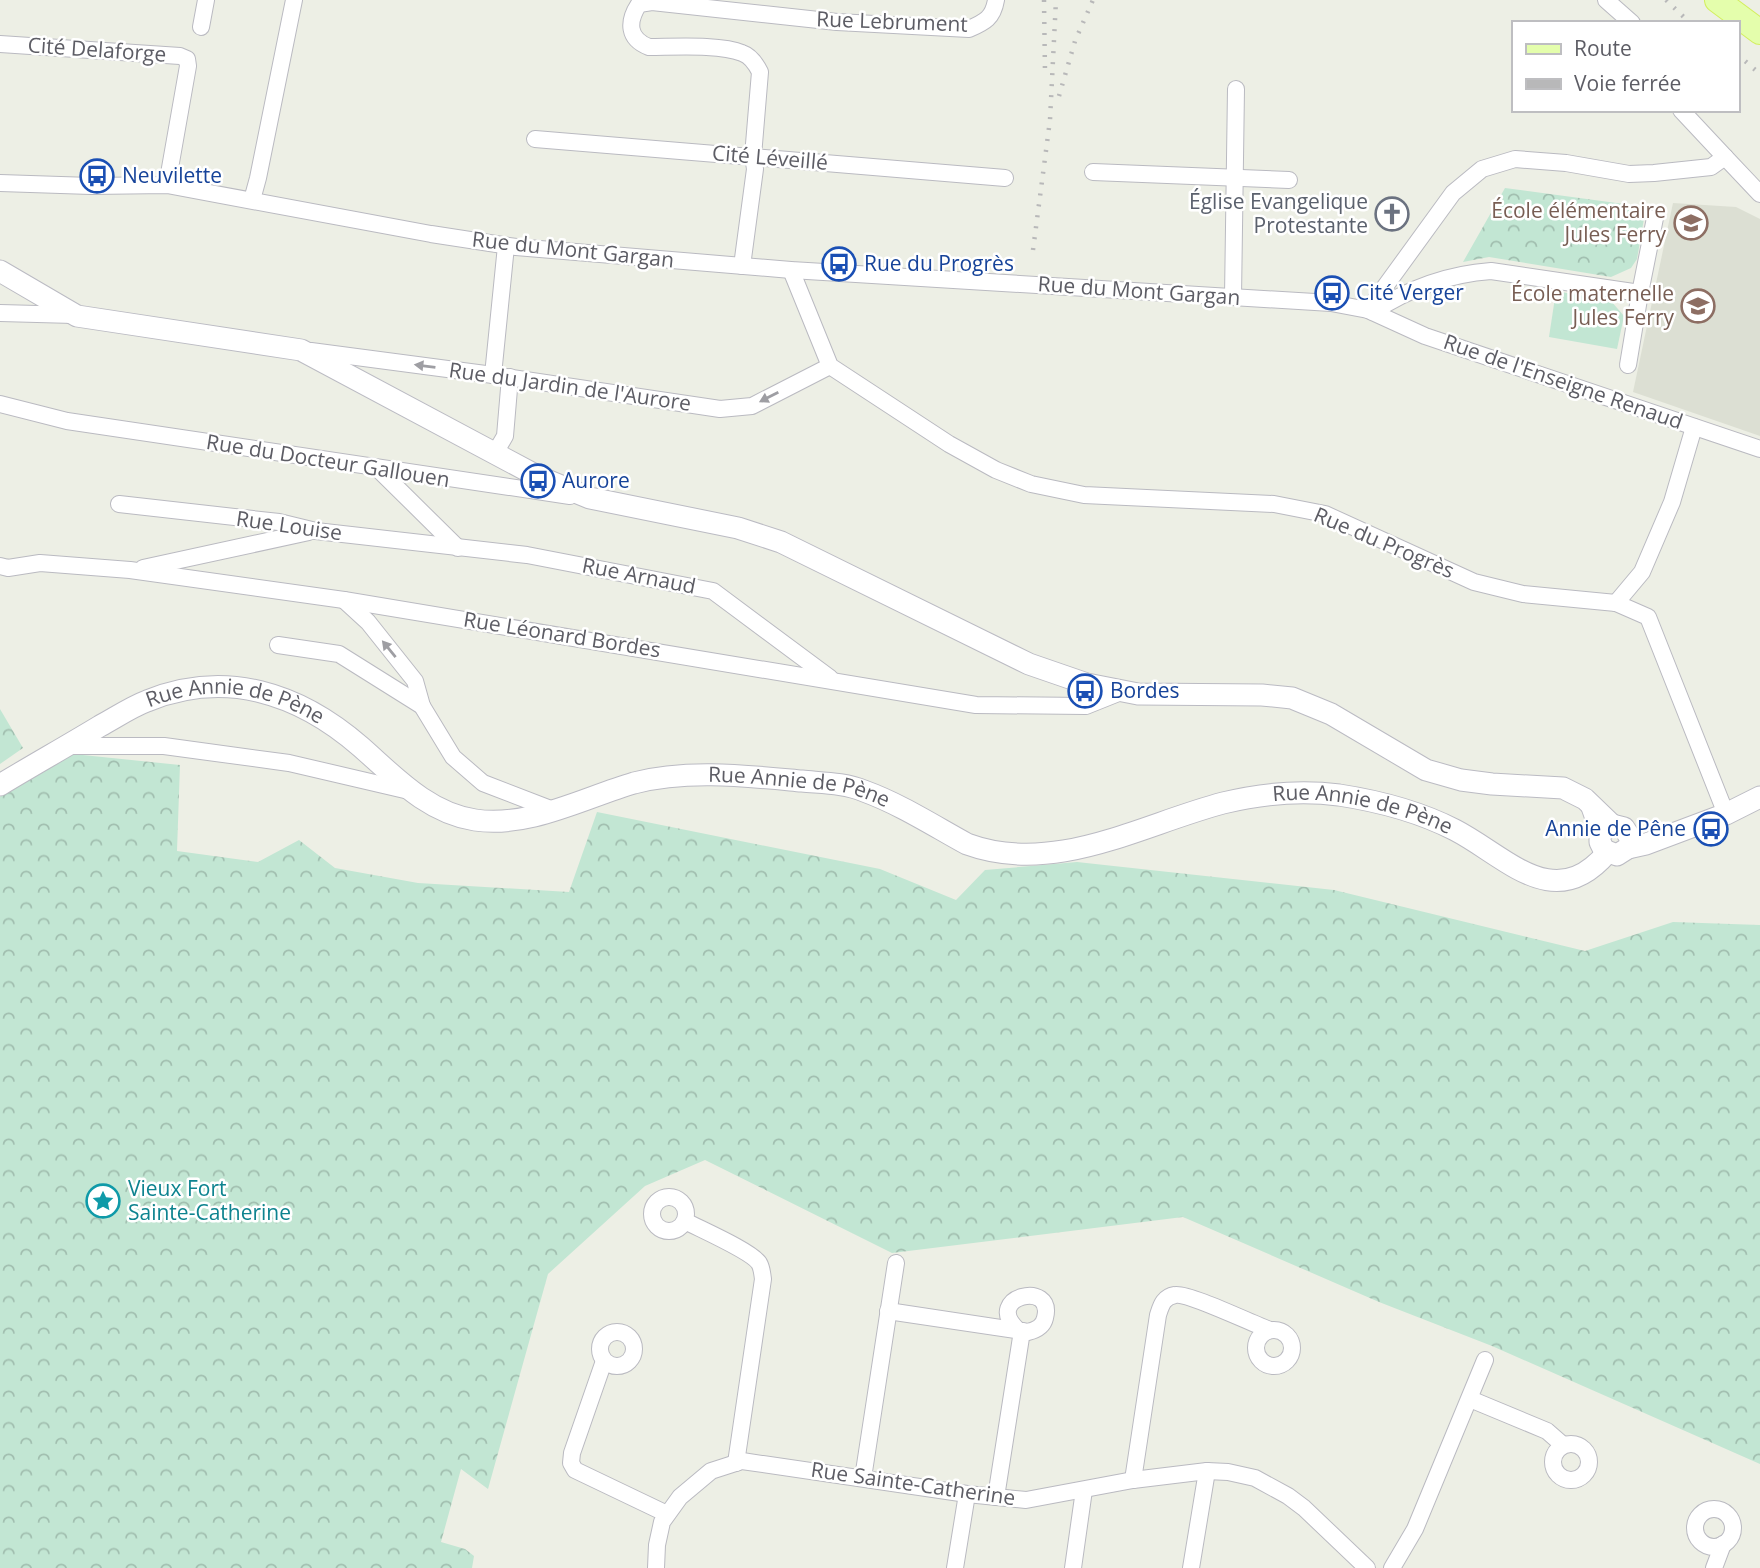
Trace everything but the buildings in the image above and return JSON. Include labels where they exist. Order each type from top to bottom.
[{"type":"main road","points":[[1717,0],[1760,32]]},
{"type":"street","points":[[201,27],[206,0]]},
{"type":"street","points":[[252,200],[294,0]]},
{"type":"street","name":"Rue Lebrument","points":[[742,265],[755,169],[753,156],[760,72],[745,53],[728,49],[649,47],[639,43],[631,31],[633,13],[639,4],[652,2],[837,22],[969,29],[987,21],[994,10],[996,0]]},
{"type":"street","points":[[1606,0],[1630,21]]},
{"type":"street","name":"Cité Delaforge","points":[[0,44],[180,56],[187,59],[167,185]]},
{"type":"street","points":[[1233,297],[1236,89]]},
{"type":"street","points":[[1683,112],[1760,194]]},
{"type":"street","name":"Cité Léveillé","points":[[535,139],[1005,178]]},
{"type":"street","points":[[1371,311],[1453,193],[1482,169],[1516,159],[1566,163],[1629,174],[1654,173],[1711,167],[1725,157]]},
{"type":"street","points":[[1093,172],[1289,180]]},
{"type":"street","name":"Rue du Mont Gargan","points":[[0,183],[167,185],[506,246],[791,270],[1331,303],[1371,311]]},
{"type":"street","points":[[1628,365],[1654,218]]},
{"type":"street","points":[[495,453],[505,436],[502,376],[506,246]]},
{"type":"street","points":[[791,270],[830,366]]},
{"type":"street","points":[[0,271],[77,316]]},
{"type":"street","points":[[1371,311],[1400,295],[1471,272],[1490,271],[1640,293]]},
{"type":"street","name":"Rue de l'Enseigne Renaud","points":[[1371,311],[1425,336],[1678,419],[1760,449]]},
{"type":"street","points":[[0,313],[77,316],[301,350],[538,477],[590,498],[738,528],[781,541],[1029,664],[1087,684],[1121,692],[1292,698],[1331,714],[1426,770],[1461,780],[1563,788],[1576,793],[1591,805],[1615,838],[1666,835],[1726,814],[1760,797]]},
{"type":"street","name":"Rue du Jardin de l'Aurore","points":[[301,350],[502,376],[720,410],[752,406],[830,366]]},
{"type":"street","name":"Rue du Progrès","points":[[830,366],[949,444],[996,470],[1031,484],[1084,495],[1274,504],[1325,514],[1474,582],[1523,594],[1616,603],[1648,617],[1726,814]]},
{"type":"street","name":"Rue du Docteur Gallouen","points":[[0,404],[67,421],[590,498]]},
{"type":"street","points":[[1616,603],[1642,572],[1671,502],[1694,427]]},
{"type":"street","points":[[378,468],[458,548]]},
{"type":"street","name":"Rue Louise","points":[[119,504],[278,522],[316,531],[458,548]]},
{"type":"street","points":[[130,570],[316,531]]},
{"type":"street","name":"Rue Arnaud","points":[[458,548],[527,555],[713,590],[833,680]]},
{"type":"street","name":"Rue Léonard Bordes","points":[[0,566],[8,568],[40,563],[130,570],[344,600],[976,705],[1086,706],[1121,692]]},
{"type":"street","points":[[344,600],[368,622],[415,681],[422,706],[453,757],[482,783],[553,810]]},
{"type":"street","points":[[278,645],[339,654],[422,706]]},
{"type":"street","name":"Rue Annie de Pène","points":[[4,782],[144,702],[196,687],[237,688],[282,698],[322,717],[412,792],[443,810],[476,820],[514,819],[553,810],[627,785],[670,776],[729,775],[836,784],[863,790],[967,844],[1014,855],[1047,855],[1116,839],[1222,804],[1258,796],[1294,793],[1338,795],[1420,814],[1455,830],[1526,874],[1542,880],[1568,878],[1591,867],[1615,838]]},
{"type":"street","points":[[66,746],[176,747],[289,762],[412,792]]},
{"type":"street","points":[[685,1221],[745,1252],[761,1266],[763,1279],[736,1463]]},
{"type":"street","points":[[863,1478],[896,1263]]},
{"type":"street","points":[[1133,1480],[1158,1315],[1166,1298],[1183,1295],[1269,1330]]},
{"type":"street","points":[[888,1311],[1020,1330],[996,1497]]},
{"type":"street","points":[[1392,1568],[1415,1529],[1485,1360]]},
{"type":"street","points":[[604,1361],[572,1453],[571,1463],[575,1470],[667,1514]]},
{"type":"street","points":[[1469,1399],[1547,1431],[1563,1445]]},
{"type":"street","name":"Rue Sainte-Catherine","points":[[656,1568],[657,1545],[663,1521],[680,1497],[711,1471],[741,1461],[1026,1500],[1133,1480],[1207,1471],[1228,1472],[1255,1478],[1287,1496],[1304,1508],[1367,1568]]},
{"type":"street","points":[[1191,1568],[1207,1471]]},
{"type":"street","points":[[1073,1568],[1084,1490]]},
{"type":"street","points":[[955,1568],[967,1494]]},
{"type":"street","points":[[1714,1568],[1723,1544]]},
{"type":"shaded area","points":[[1673,203],[1736,207],[1760,219],[1760,436],[1633,392]]},
{"type":"green space","points":[[1505,188],[1646,207],[1637,259],[1631,268],[1611,277],[1489,257],[1463,262]]},
{"type":"green space","points":[[1556,291],[1611,301],[1624,316],[1617,349],[1549,337]]},
{"type":"green space","points":[[0,709],[23,748],[0,764]]},
{"type":"green space","points":[[73,754],[180,765],[177,851],[258,862],[299,840],[335,868],[418,883],[569,892],[597,812],[880,869],[956,900],[985,870],[1077,862],[1334,890],[1585,951],[1673,922],[1760,925],[1760,1464],[1492,1346],[1379,1302],[1183,1217],[892,1253],[705,1160],[645,1186],[548,1274],[488,1489],[461,1469],[441,1542],[465,1549],[474,1556],[472,1568],[0,1568],[0,797],[15,784]]},
{"type":"railway","points":[[1044,0],[1045,72]]},
{"type":"railway","points":[[1033,250],[1050,120],[1056,0]]},
{"type":"railway","points":[[1059,96],[1075,41],[1093,0]]},
{"type":"railway","points":[[1666,0],[1688,21]]},
{"type":"railway","points":[[1739,56],[1760,74]]},
{"type":"place","name":"Neuvilette","points":[[97,176]]},
{"type":"place","name":"Église Evangelique Protestante","points":[[1392,214]]},
{"type":"place","name":"École élémentaire Jules Ferry","points":[[1691,223]]},
{"type":"place","name":"Rue du Progrès","points":[[839,264]]},
{"type":"place","name":"Cité Verger","points":[[1332,293]]},
{"type":"place","name":"École maternelle Jules Ferry","points":[[1698,306]]},
{"type":"place","name":"Aurore","points":[[538,481]]},
{"type":"place","name":"Bordes","points":[[1085,691]]},
{"type":"place","name":"Annie de Pêne","points":[[1711,829]]},
{"type":"place","name":"Vieux Fort Sainte-Catherine","points":[[103,1201]]}]
